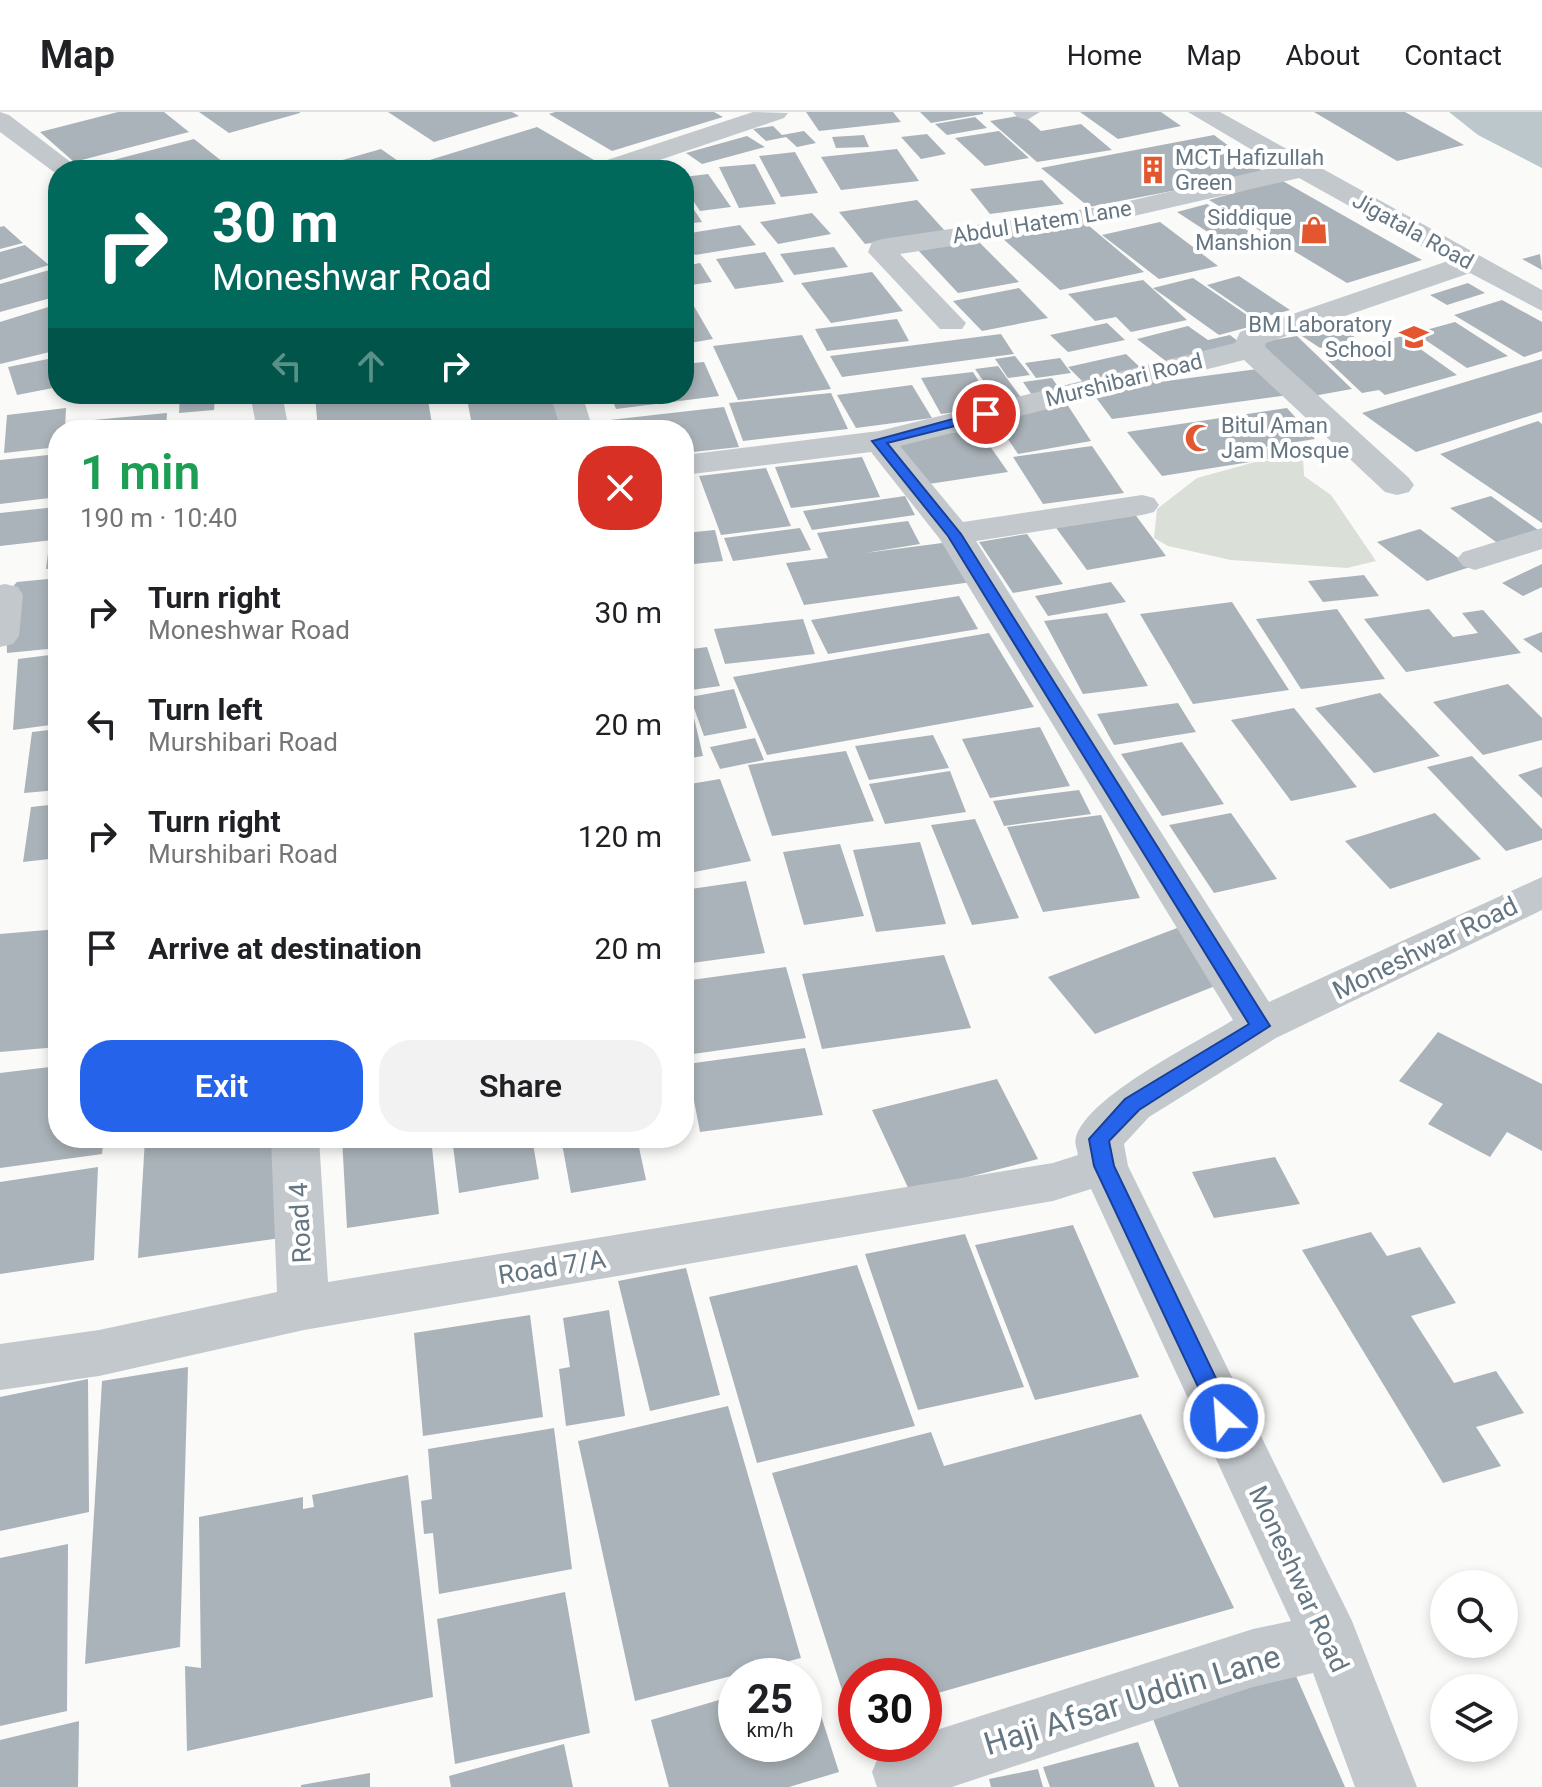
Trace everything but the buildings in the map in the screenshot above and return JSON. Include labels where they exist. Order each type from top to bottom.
[{"type":"street","name":"Jigatala Road","points":[[1201,112],[1542,302]]},
{"type":"street","points":[[634,160],[774,113]]},
{"type":"street","points":[[0,120],[54,160]]},
{"type":"street","name":"Abdul Hatem Lane","points":[[951,323],[882,252],[882,248],[1112,213],[1303,169]]},
{"type":"street","name":"Murshibari Road","points":[[694,464],[879,441],[1250,349],[1251,338],[1472,263]]},
{"type":"street","points":[[1250,349],[1397,485]]},
{"type":"street","points":[[879,441],[954,534],[1260,1026]]},
{"type":"street","points":[[954,534],[1142,505]]},
{"type":"street","points":[[1475,559],[1542,538]]},
{"type":"street","points":[[0,636],[5,595]]},
{"type":"street","name":"Moneshwar Road","points":[[1386,1787],[1331,1641],[1104,1166],[1099,1139],[1132,1104],[1260,1026],[1542,892]]},
{"type":"street","name":"Road 4","points":[[296,1148],[304,1308]]},
{"type":"street","name":"Road 7/A","points":[[0,1367],[99,1353],[304,1308],[1053,1182],[1104,1166]]},
{"type":"street","name":"Haji Afsar Uddin Lane","points":[[908,1787],[903,1772],[1253,1658],[1331,1641]]},
{"type":"shaded area","points":[[1449,112],[1542,112],[1542,168],[1478,135]]},
{"type":"shaded area","points":[[1303,457],[1304,476],[1331,495],[1376,561],[1347,568],[1231,560],[1168,546],[1154,538],[1157,509],[1197,478],[1255,462]]},
{"type":"place","name":"MCT Hafizullah Green","points":[[1153,170]]},
{"type":"place","name":"Siddique Manshion","points":[[1314,230]]},
{"type":"place","name":"BM Laboratory School","points":[[1414,337]]},
{"type":"place","name":"Bitul Aman Jam Mosque","points":[[1199,438]]},
{"type":"route","points":[[986,414],[879,441],[954,534],[1260,1026],[1132,1104],[1099,1139],[1104,1166],[1224,1418]]}]
